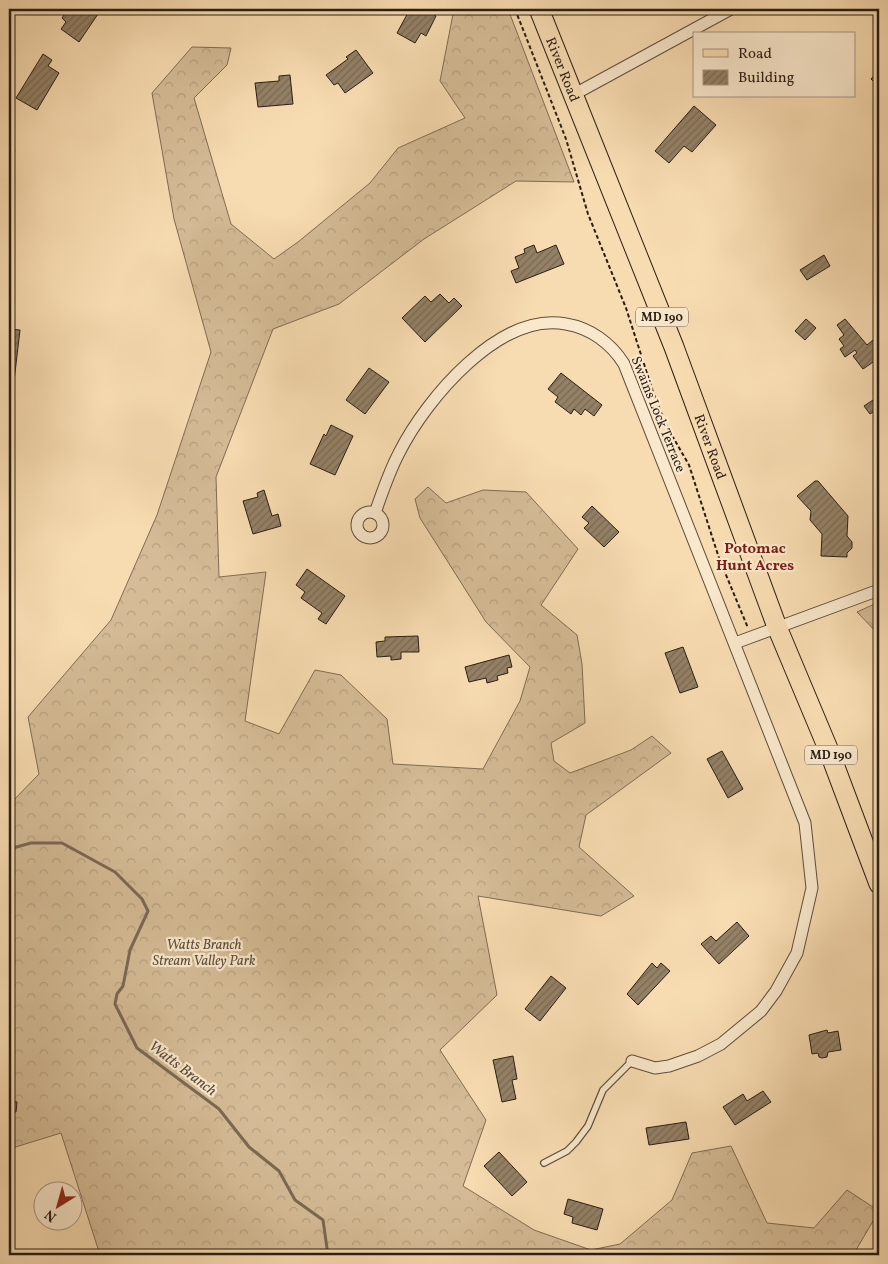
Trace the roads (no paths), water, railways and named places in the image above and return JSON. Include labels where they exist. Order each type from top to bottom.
[{"type":"main road","name":"River Road","points":[[539,9],[674,346],[778,628],[830,751],[879,884]]},
{"type":"street","points":[[574,95],[731,9]]},
{"type":"street","name":"Swains Lock Terrace","points":[[375,513],[399,452],[417,423],[449,382],[476,356],[502,337],[520,328],[540,323],[556,322],[578,326],[608,345],[624,364],[805,823],[812,888],[797,952],[776,991],[761,1011],[742,1029],[721,1044],[698,1056],[669,1066],[655,1068],[632,1061]]},
{"type":"street","points":[[735,643],[879,590]]},
{"type":"lane","points":[[544,1162],[567,1151],[576,1142],[588,1126],[603,1090],[632,1061]]},
{"type":"waterway","name":"Watts Branch","points":[[9,849],[31,843],[62,843],[115,872],[142,899],[148,911],[130,950],[123,986],[117,994],[115,1004],[137,1048],[219,1109],[249,1147],[279,1171],[295,1200],[323,1220],[328,1255]]},
{"type":"district","name":"Potomac Hunt Acres","points":[[755,556]]},
{"type":"park label","name":"Watts Branch Stream Valley Park","points":[[204,952]]}]
